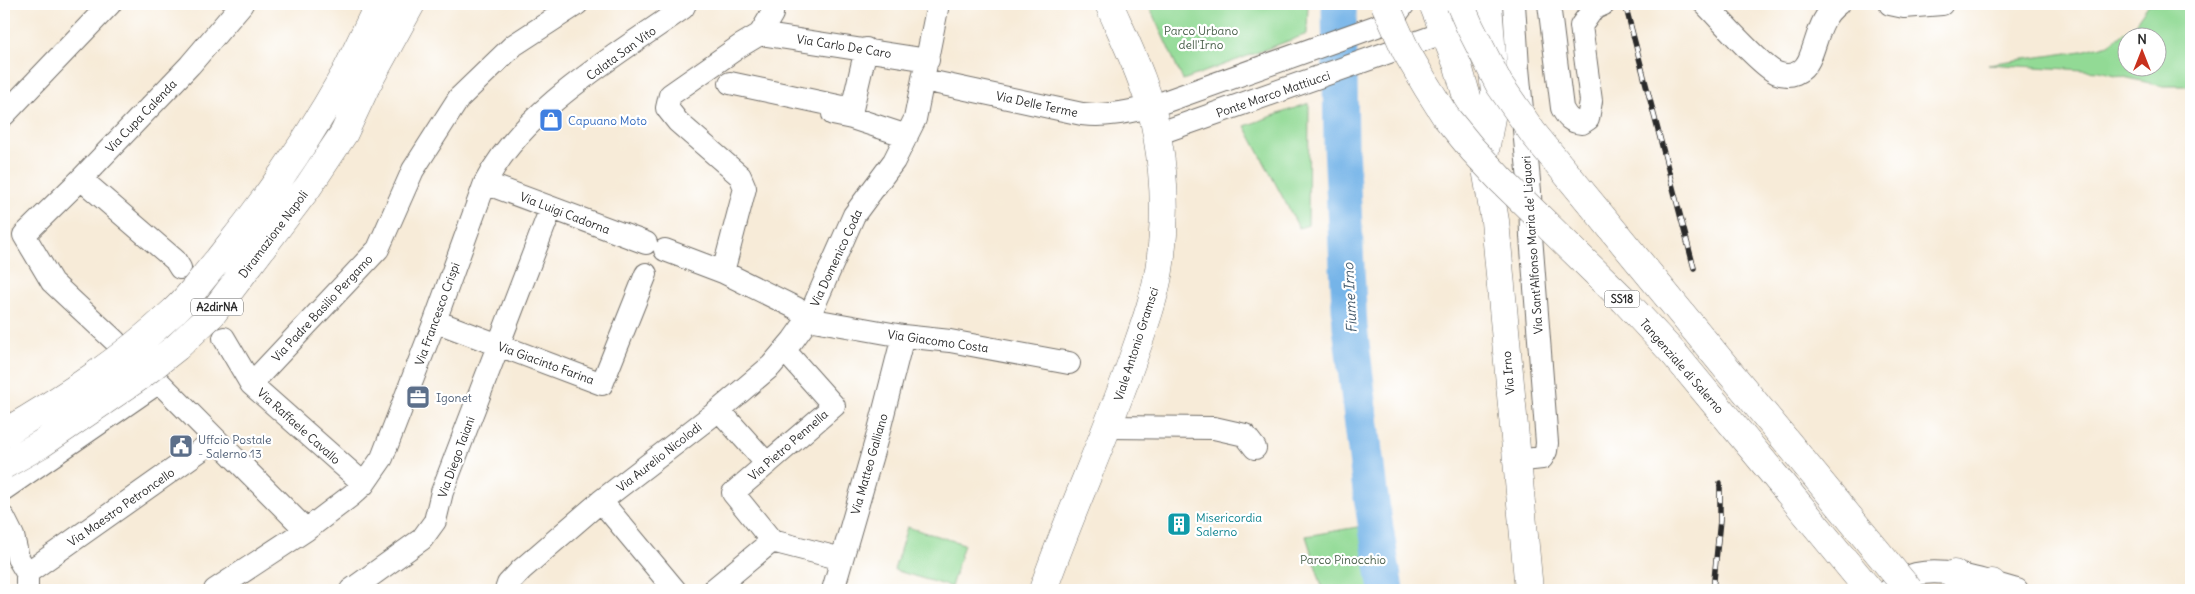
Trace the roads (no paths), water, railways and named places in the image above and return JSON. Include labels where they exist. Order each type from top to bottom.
[{"type":"main road","name":"Diramazione Napoli","points":[[4,465],[41,444],[131,383],[177,346],[212,314],[308,187],[344,132],[356,79],[379,4]]},
{"type":"main road","name":"Diramazione Napoli","points":[[4,433],[48,408],[93,378],[137,344],[175,311],[258,212],[314,130],[356,79],[411,4]]},
{"type":"main road","name":"Viale Antonio Gramsci","points":[[1043,590],[1107,427],[1147,317],[1159,271],[1163,227],[1162,177],[1157,134],[1150,107],[1108,4]]},
{"type":"main road","name":"Via Irno","points":[[1433,4],[1458,66],[1484,157],[1495,221],[1529,590]]},
{"type":"main road","name":"SS18","points":[[1460,4],[1499,84],[1533,133],[1909,590]]},
{"type":"main road","name":"Via Irno","points":[[1484,157],[1495,95],[1488,4]]},
{"type":"main road","name":"Tangenziale di Salerno","points":[[1381,15],[1406,50],[1446,117],[1473,150],[1500,180],[1624,300],[1676,356],[1869,590]]},
{"type":"street","points":[[4,115],[110,4]]},
{"type":"street","name":"Via Cupa Calenda","points":[[115,341],[52,282],[24,235],[81,179],[190,65],[242,4]]},
{"type":"street","name":"Via Padre Basilio Pergamo","points":[[251,384],[378,249],[413,170],[459,98],[514,45],[577,4]]},
{"type":"street","name":"Calata San Vito","points":[[579,82],[683,8],[684,4]]},
{"type":"street","points":[[722,272],[745,188],[740,176],[678,122],[667,108],[670,95],[760,34],[772,14],[773,4]]},
{"type":"street","name":"Via Domenico Coda","points":[[808,319],[854,215],[894,161],[915,119],[938,4]]},
{"type":"street","points":[[1150,107],[1186,95],[1381,15],[1396,15],[1404,4]]},
{"type":"street","name":"Ponte Marco Mattiucci","points":[[1157,134],[1461,27],[1471,20],[1482,4]]},
{"type":"street","name":"Via Sant'Alfonso Maria de' Liguori","points":[[1514,4],[1530,191],[1531,236],[1546,443],[1546,452],[1542,458],[1516,460]]},
{"type":"street","points":[[1550,4],[1562,108],[1566,117],[1582,124],[1588,119],[1591,101],[1581,32],[1584,20],[1593,9],[1604,4]]},
{"type":"street","points":[[1705,4],[1771,69],[1790,75],[1798,72],[1805,66],[1822,21],[1828,12],[1838,4]]},
{"type":"street","points":[[1890,4],[1911,7],[1942,4]]},
{"type":"street","name":"Via Carlo De Caro","points":[[760,34],[866,49],[926,70]]},
{"type":"street","points":[[1412,43],[1443,55],[1458,66]]},
{"type":"street","points":[[866,49],[852,109],[737,89],[852,118],[907,136]]},
{"type":"street","name":"Via Delle Terme","points":[[926,70],[1097,116],[1150,107]]},
{"type":"street","name":"Via Francesco Crispi","points":[[215,590],[306,530],[364,484],[382,458],[435,321],[485,182],[494,165],[540,114],[579,82]]},
{"type":"street","points":[[81,179],[175,260],[180,268]]},
{"type":"street","name":"Via Luigi Cadorna","points":[[485,182],[722,272],[796,308],[808,319]]},
{"type":"street","name":"Via Diego Taiani","points":[[351,590],[422,539],[435,521],[442,492],[551,208]]},
{"type":"street","name":"Via Giacinto Farina","points":[[435,321],[602,384],[646,274]]},
{"type":"street","name":"Via Giacomo Costa","points":[[808,319],[903,336],[950,341],[1069,363]]},
{"type":"street","name":"Via Aurelio Nicolodi","points":[[506,590],[508,584],[521,570],[601,501],[719,410],[771,366],[785,351],[808,319]]},
{"type":"street","name":"Via Matteo Galliano","points":[[833,590],[878,434],[903,336]]},
{"type":"street","name":"Via Raffaele Cavallo","points":[[224,338],[251,384],[364,484]]},
{"type":"street","name":"Via Pietro Pennella","points":[[772,541],[733,493],[834,406],[785,351]]},
{"type":"street","points":[[4,489],[159,382],[214,440],[306,530]]},
{"type":"street","points":[[719,410],[767,464]]},
{"type":"street","points":[[1107,427],[1214,428],[1245,435],[1255,448]]},
{"type":"street","name":"Via Maestro Petroncello","points":[[27,582],[214,440]]},
{"type":"street","points":[[601,501],[675,590]]},
{"type":"street","points":[[4,518],[13,536],[18,558],[27,582]]},
{"type":"street","points":[[713,590],[772,541],[842,559]]},
{"type":"street","points":[[1889,590],[1915,574],[2017,590]]},
{"type":"waterway","name":"Fiume Irno","points":[[1339,4],[1341,146],[1350,327],[1370,491],[1386,590]]},
{"type":"railway","points":[[1625,4],[1694,268]]},
{"type":"railway","points":[[1713,590],[1720,520],[1720,483]]},
{"type":"place","name":"Capuano Moto","points":[[551,120]]},
{"type":"place","name":"Igonet","points":[[418,397]]},
{"type":"place","name":"Uffcio Postale - Salerno 13","points":[[181,446]]},
{"type":"place","name":"Misericordia Salerno","points":[[1179,524]]},
{"type":"park label","name":"Parco Urbano dell'Irno","points":[[1201,37]]},
{"type":"park label","name":"Parco Pinocchio","points":[[1343,559]]}]
